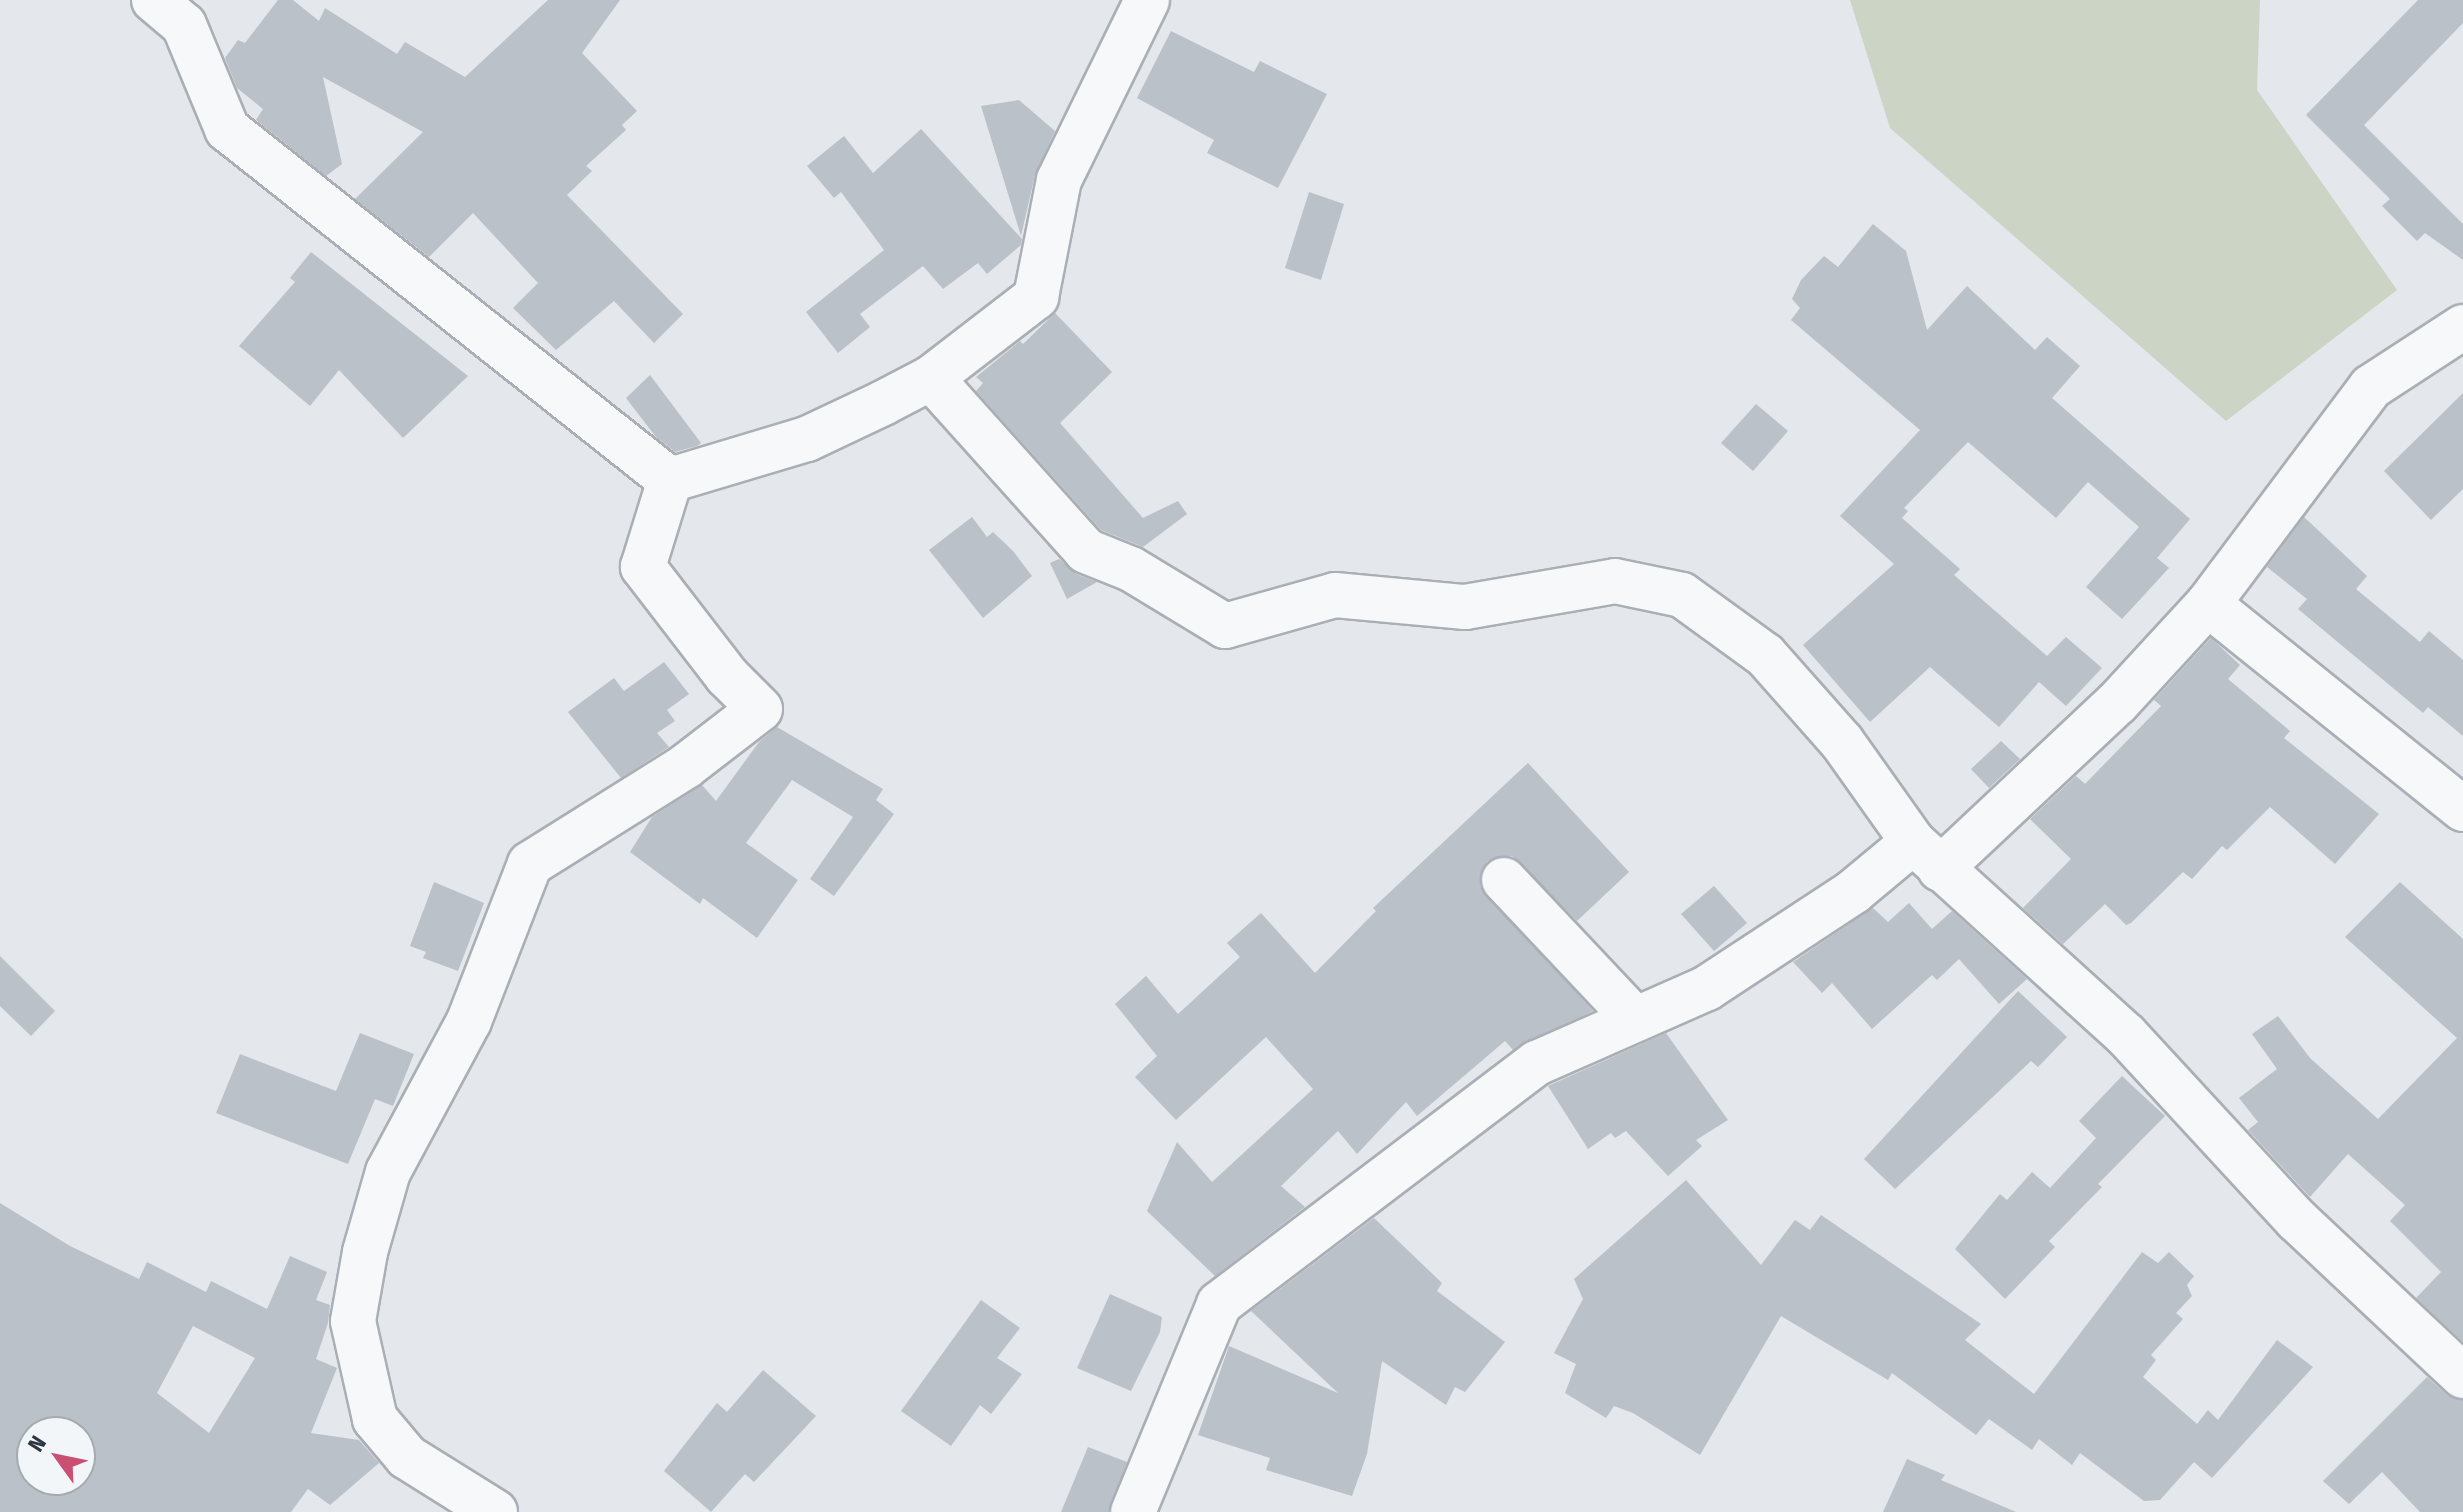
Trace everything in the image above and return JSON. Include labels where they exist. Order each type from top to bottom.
[{"type":"street","points":[[154,0],[184,25],[227,129],[670,480]]},
{"type":"street","points":[[670,480],[807,439],[931,378],[1036,297],[1059,180],[1147,0]]},
{"type":"street","points":[[1133,1512],[1219,1304],[1537,1063],[1707,988],[1853,892],[1927,856],[2117,703],[2208,604],[2371,387],[2463,327]]},
{"type":"street","points":[[931,378],[1086,551],[1131,569],[1225,626],[1335,595],[1465,607],[1615,581],[1682,595],[1765,655],[1842,742],[1927,856],[2126,1035],[2297,1220],[2463,1376]]},
{"type":"street","points":[[495,1512],[407,1457],[375,1419],[353,1321],[365,1252],[388,1172],[469,1021],[530,864],[686,766],[760,709],[727,676],[643,567],[670,480]]},
{"type":"street","points":[[2208,604],[2463,809]]},
{"type":"street","points":[[1504,880],[1635,1019]]},
{"type":"green space","points":[[1850,0],[2260,0],[2257,90],[2397,290],[2226,421],[1890,128]]},
{"type":"building","points":[[278,0],[293,0],[319,21],[325,8],[397,54],[405,42],[465,77],[548,0],[620,0],[582,53],[637,111],[622,125],[626,130],[586,166],[592,171],[567,195],[683,314],[654,343],[614,301],[556,350],[513,308],[538,283],[473,213],[429,257],[355,199],[423,132],[323,77],[342,164],[326,176],[256,120],[263,109],[237,88],[225,58],[238,40],[245,43]]},
{"type":"building","points":[[2418,0],[2463,0],[2463,23],[2364,125],[2463,224],[2463,260],[2425,233],[2417,241],[2382,206],[2390,199],[2306,115]]},
{"type":"building","points":[[1171,31],[1254,72],[1260,61],[1327,94],[1278,188],[1207,153],[1214,140],[1137,98]]},
{"type":"building","points":[[1019,100],[1055,131],[1035,175],[1021,236],[981,106]]},
{"type":"building","points":[[921,129],[1022,239],[1021,245],[987,274],[978,263],[943,289],[923,266],[860,314],[870,327],[838,353],[806,312],[884,250],[841,192],[834,198],[807,166],[844,136],[873,173]]},
{"type":"building","points":[[1309,192],[1344,204],[1321,280],[1285,268]]},
{"type":"building","points":[[1873,224],[1906,251],[1927,330],[1967,286],[2035,350],[2047,337],[2080,366],[2052,398],[2190,519],[2157,558],[2169,568],[2122,619],[2086,587],[2139,527],[2088,482],[2056,518],[1968,442],[1904,508],[1908,511],[1902,518],[1960,569],[1954,575],[2047,656],[2066,637],[2102,668],[2066,706],[2039,682],[1999,727],[1930,667],[1870,722],[1803,645],[1894,564],[1840,516],[1920,430],[1791,320],[1800,308],[1792,299],[1801,280],[1824,256],[1838,267]]},
{"type":"building","points":[[311,252],[468,376],[403,438],[339,370],[310,406],[239,346],[295,282],[290,278]]},
{"type":"building","points":[[1055,313],[1112,372],[1060,423],[1143,518],[1178,501],[1187,514],[1143,547],[1101,530],[976,391],[983,383],[976,377],[1020,341],[1023,344]]},
{"type":"building","points":[[650,375],[701,443],[697,446],[675,452],[656,437],[626,398]]},
{"type":"building","points":[[2463,393],[2463,489],[2431,520],[2384,471]]},
{"type":"building","points":[[1756,404],[1788,431],[1753,471],[1721,443]]},
{"type":"building","points":[[972,517],[987,537],[993,532],[1013,551],[1032,576],[983,618],[929,550]]},
{"type":"building","points":[[2304,517],[2367,576],[2356,589],[2420,642],[2429,631],[2463,660],[2463,736],[2428,707],[2423,713],[2298,609],[2307,599],[2267,567]]},
{"type":"building","points":[[1059,559],[1076,574],[1097,582],[1067,599],[1050,563]]},
{"type":"building","points":[[2211,638],[2240,665],[2228,679],[2290,731],[2284,738],[2379,814],[2335,864],[2270,807],[2227,850],[2222,846],[2192,879],[2183,872],[2131,923],[2126,925],[2105,904],[2063,944],[2023,908],[2071,859],[2030,819],[2076,776],[2085,784],[2161,706],[2154,700]]},
{"type":"building","points":[[664,662],[689,694],[667,710],[675,721],[657,733],[669,747],[621,778],[568,712],[614,678],[624,691]]},
{"type":"building","points":[[777,727],[883,789],[876,800],[894,814],[834,896],[810,879],[853,817],[792,780],[746,843],[798,880],[757,938],[703,898],[700,904],[630,852],[652,817],[702,785],[716,801],[759,742]]},
{"type":"building","points":[[2001,741],[2020,759],[1989,788],[1971,769]]},
{"type":"building","points":[[1528,763],[1629,872],[1577,921],[1512,856],[1487,861],[1480,886],[1593,1011],[1513,1050],[1505,1041],[1417,1116],[1406,1102],[1357,1154],[1338,1131],[1281,1186],[1305,1207],[1215,1276],[1147,1211],[1177,1142],[1212,1182],[1313,1089],[1266,1037],[1176,1120],[1135,1077],[1157,1056],[1115,1004],[1146,976],[1178,1014],[1240,957],[1227,943],[1261,913],[1315,973],[1376,911],[1373,908]]},
{"type":"building","points":[[434,882],[484,903],[458,971],[423,958],[426,952],[410,946]]},
{"type":"building","points":[[2400,882],[2463,939],[2463,1342],[2416,1298],[2441,1272],[2390,1221],[2405,1205],[2348,1154],[2310,1197],[2248,1130],[2258,1122],[2239,1098],[2277,1069],[2252,1034],[2278,1016],[2310,1058],[2378,1119],[2457,1038],[2345,937]]},
{"type":"building","points":[[1714,886],[1747,923],[1714,951],[1681,914]]},
{"type":"building","points":[[1909,903],[1932,929],[1952,911],[2027,979],[1999,1004],[1959,959],[1937,980],[1932,975],[1872,1029],[1832,983],[1822,993],[1793,962],[1873,908],[1888,922]]},
{"type":"building","points":[[0,956],[55,1011],[31,1036],[0,1006]]},
{"type":"building","points":[[2018,991],[2067,1037],[2038,1067],[2031,1061],[1895,1189],[1864,1159]]},
{"type":"building","points":[[360,1033],[414,1054],[393,1106],[375,1099],[348,1164],[216,1113],[240,1054],[336,1091]]},
{"type":"building","points":[[1666,1033],[1728,1120],[1696,1140],[1702,1146],[1668,1176],[1626,1131],[1615,1138],[1611,1133],[1588,1149],[1548,1086]]},
{"type":"building","points":[[2122,1076],[2165,1116],[2098,1184],[2102,1187],[2049,1241],[2055,1247],[2005,1299],[1955,1249],[2000,1194],[2007,1200],[2032,1172],[2050,1188],[2096,1138],[2079,1121]]},
{"type":"building","points":[[1686,1180],[1761,1265],[1795,1220],[1810,1230],[1821,1215],[1981,1324],[1965,1340],[2034,1394],[2142,1252],[2158,1263],[2169,1252],[2194,1276],[2187,1285],[2192,1296],[2176,1313],[2183,1319],[2151,1355],[2156,1360],[2143,1377],[2197,1424],[2208,1410],[2218,1420],[2277,1340],[2313,1367],[2212,1478],[2194,1462],[2160,1500],[2144,1501],[2080,1453],[2072,1465],[2039,1439],[2032,1450],[1989,1419],[1976,1435],[1892,1373],[1888,1380],[1781,1316],[1700,1455],[1633,1413],[1614,1406],[1606,1418],[1565,1393],[1576,1364],[1554,1353],[1583,1299],[1574,1279]]},
{"type":"building","points":[[0,1203],[70,1246],[139,1279],[147,1262],[206,1292],[211,1281],[267,1309],[290,1256],[327,1272],[316,1300],[330,1305],[328,1323],[316,1359],[337,1368],[311,1433],[359,1440],[379,1463],[330,1505],[308,1489],[291,1512],[0,1512]],"holes":[[[193,1326],[255,1358],[209,1433],[157,1393]]]},
{"type":"building","points":[[1374,1218],[1442,1283],[1437,1291],[1505,1342],[1465,1392],[1455,1387],[1446,1405],[1382,1361],[1367,1454],[1352,1496],[1266,1470],[1270,1458],[1198,1435],[1229,1346],[1338,1393],[1251,1311]]},
{"type":"building","points":[[1110,1294],[1162,1317],[1160,1332],[1131,1391],[1077,1368]]},
{"type":"building","points":[[981,1300],[1020,1328],[997,1358],[1022,1374],[991,1414],[980,1405],[951,1446],[901,1411]]},
{"type":"building","points":[[763,1370],[816,1416],[754,1482],[745,1474],[711,1512],[664,1471],[717,1403],[727,1412]]},
{"type":"building","points":[[2427,1377],[2447,1395],[2463,1400],[2463,1512],[2420,1512],[2382,1472],[2349,1504],[2323,1481]]},
{"type":"building","points":[[1088,1447],[1127,1462],[1109,1512],[1061,1512]]},
{"type":"building","points":[[1907,1459],[1945,1475],[1941,1480],[2016,1512],[1883,1512]]}]
